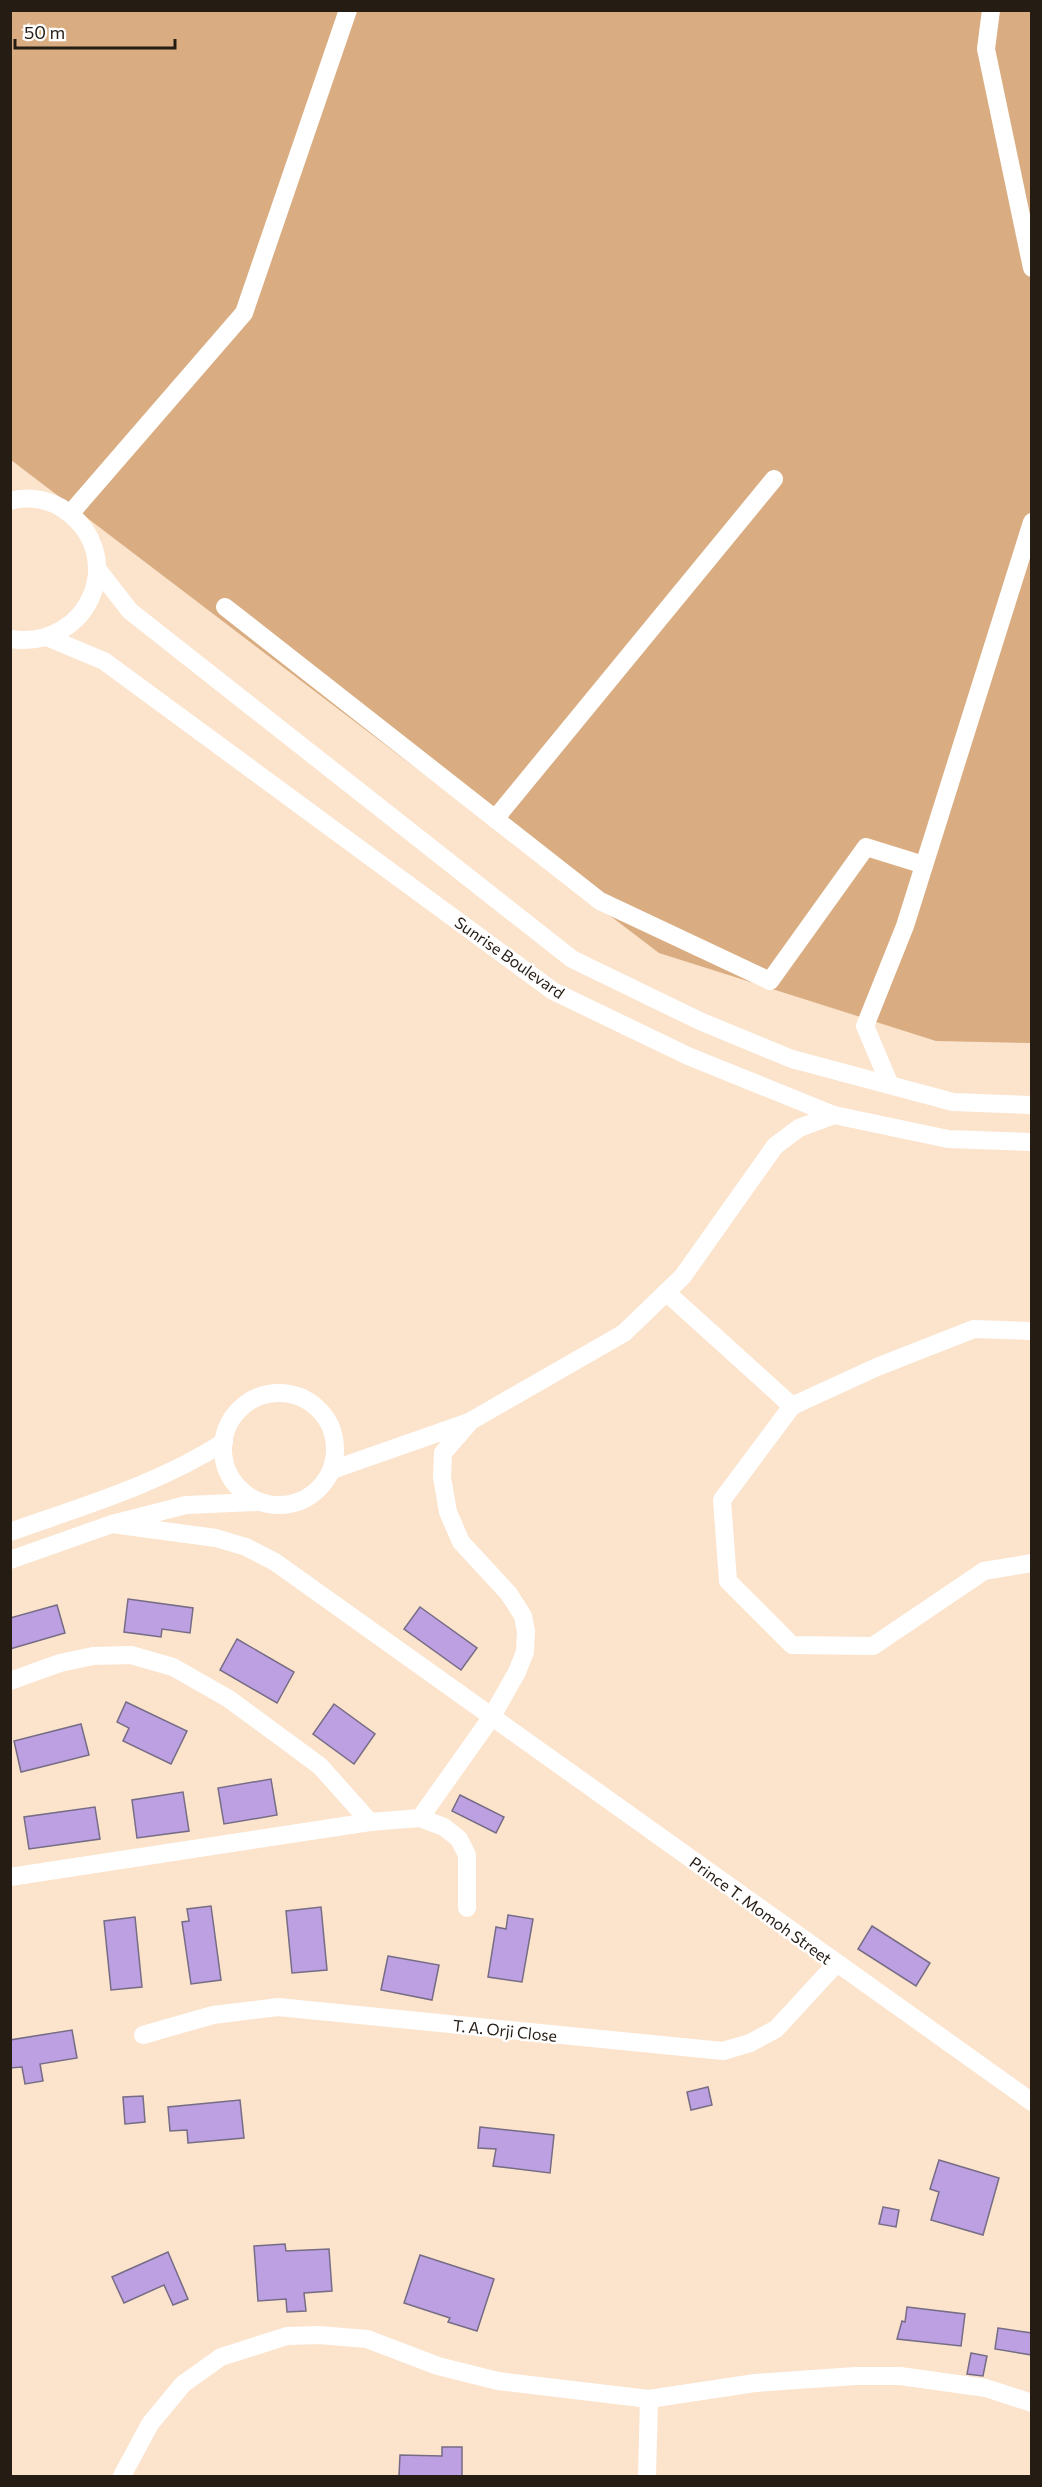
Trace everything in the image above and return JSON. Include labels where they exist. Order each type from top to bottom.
[{"type":"street","points":[[70,514],[244,313],[348,10]]},
{"type":"street","points":[[991,10],[986,49],[1032,268]]},
{"type":"street","points":[[495,819],[774,479]]},
{"type":"street","points":[[10,501],[36,499],[54,504],[70,514],[85,529],[94,549],[98,570],[94,592],[85,611],[69,627],[49,638],[27,641],[10,639]]},
{"type":"street","points":[[890,1085],[865,1026],[905,926],[1032,522]]},
{"type":"street","name":"Sunrise Boulevard","points":[[98,570],[130,611],[572,959],[702,1022],[792,1059],[953,1102],[1032,1105]]},
{"type":"street","points":[[225,608],[600,901],[770,981],[866,847],[924,865]]},
{"type":"street","name":"Sunrise Boulevard","points":[[49,638],[104,662],[553,991],[688,1056],[834,1115],[948,1139],[1032,1142]]},
{"type":"street","points":[[332,1470],[469,1422],[624,1333],[683,1276],[775,1146],[799,1128],[834,1115]]},
{"type":"street","points":[[666,1293],[792,1406]]},
{"type":"street","points":[[1032,1331],[974,1329],[876,1366],[792,1406],[722,1500],[728,1581],[792,1645],[873,1646],[984,1571],[1032,1563]]},
{"type":"street","points":[[10,1560],[112,1524],[186,1505],[258,1502],[275,1506],[293,1504],[309,1498],[323,1485],[332,1470],[336,1452],[335,1443],[325,1416],[312,1403],[294,1395],[275,1393],[256,1397],[241,1408],[229,1423],[224,1442],[224,1461],[231,1478],[242,1492],[258,1502]]},
{"type":"street","points":[[420,1818],[491,1718],[517,1672],[525,1652],[526,1631],[523,1616],[509,1594],[461,1542],[448,1512],[442,1477],[443,1453],[469,1422]]},
{"type":"street","points":[[10,1532],[128,1491],[199,1458],[224,1442]]},
{"type":"street","name":"Prince T. Momoh Street","points":[[112,1524],[216,1538],[246,1547],[275,1562],[1032,2102]]},
{"type":"street","points":[[10,1681],[60,1663],[93,1656],[131,1655],[173,1667],[229,1699],[321,1766],[370,1822]]},
{"type":"street","points":[[10,1877],[370,1822],[420,1818],[444,1827],[459,1839],[467,1855],[467,1908]]},
{"type":"street","name":"T. A. Orji Close","points":[[143,2035],[213,2014],[278,2007],[723,2051],[750,2043],[776,2029],[836,1964]]},
{"type":"street","points":[[122,2476],[150,2424],[183,2384],[221,2357],[287,2336],[367,2338],[438,2366],[498,2381],[649,2399],[755,2382],[855,2376],[900,2376],[986,2388],[1032,2403]]},
{"type":"street","points":[[647,2476],[649,2399]]},
{"type":"shaded area","points":[[13,11],[1031,11],[1031,1043],[936,1041],[659,953],[11,460],[10,17]]},
{"type":"building","points":[[128,1599],[193,1608],[190,1633],[162,1629],[161,1637],[124,1632]]},
{"type":"building","points":[[57,1605],[65,1633],[10,1649],[10,1618]]},
{"type":"building","points":[[420,1607],[477,1648],[461,1670],[404,1629]]},
{"type":"building","points":[[237,1639],[294,1672],[277,1703],[220,1670]]},
{"type":"building","points":[[126,1702],[187,1731],[171,1764],[123,1741],[129,1728],[117,1722]]},
{"type":"building","points":[[334,1704],[375,1734],[354,1764],[313,1734]]},
{"type":"building","points":[[81,1724],[89,1755],[21,1772],[14,1741]]},
{"type":"building","points":[[271,1779],[277,1815],[224,1824],[218,1788]]},
{"type":"building","points":[[183,1792],[189,1831],[137,1838],[132,1800]]},
{"type":"building","points":[[460,1795],[504,1817],[496,1833],[452,1811]]},
{"type":"building","points":[[95,1807],[100,1839],[29,1849],[24,1817]]},
{"type":"building","points":[[211,1906],[221,1980],[191,1984],[182,1922],[189,1921],[187,1909]]},
{"type":"building","points":[[321,1907],[327,1970],[292,1973],[286,1911]]},
{"type":"building","points":[[508,1915],[533,1919],[522,1982],[488,1977],[496,1927],[506,1929]]},
{"type":"building","points":[[135,1917],[142,1987],[111,1990],[104,1921]]},
{"type":"building","points":[[872,1926],[930,1963],[916,1986],[858,1949]]},
{"type":"building","points":[[388,1956],[439,1965],[432,2000],[381,1990]]},
{"type":"building","points":[[72,2030],[77,2058],[40,2064],[43,2081],[25,2084],[22,2067],[10,2068],[10,2040]]},
{"type":"building","points":[[708,2087],[712,2105],[691,2110],[687,2092]]},
{"type":"building","points":[[143,2096],[145,2122],[125,2124],[123,2097]]},
{"type":"building","points":[[240,2100],[244,2138],[188,2143],[187,2130],[170,2131],[168,2107]]},
{"type":"building","points":[[480,2127],[554,2135],[550,2173],[493,2166],[496,2149],[478,2148]]},
{"type":"building","points":[[939,2160],[999,2178],[983,2235],[931,2220],[939,2192],[930,2189]]},
{"type":"building","points":[[883,2207],[899,2210],[896,2227],[879,2224]]},
{"type":"building","points":[[285,2244],[286,2251],[329,2249],[332,2291],[304,2293],[306,2311],[287,2312],[286,2299],[258,2301],[254,2246]]},
{"type":"building","points":[[168,2252],[188,2299],[173,2305],[164,2285],[124,2303],[112,2277]]},
{"type":"building","points":[[420,2255],[494,2279],[477,2331],[448,2322],[450,2318],[404,2303]]},
{"type":"building","points":[[907,2307],[965,2314],[961,2346],[897,2339],[902,2321],[905,2322]]},
{"type":"building","points":[[998,2328],[1032,2333],[1032,2355],[995,2349]]},
{"type":"building","points":[[971,2353],[987,2356],[983,2376],[967,2374]]},
{"type":"building","points":[[442,2447],[462,2447],[462,2476],[399,2476],[400,2455],[442,2456]]}]
